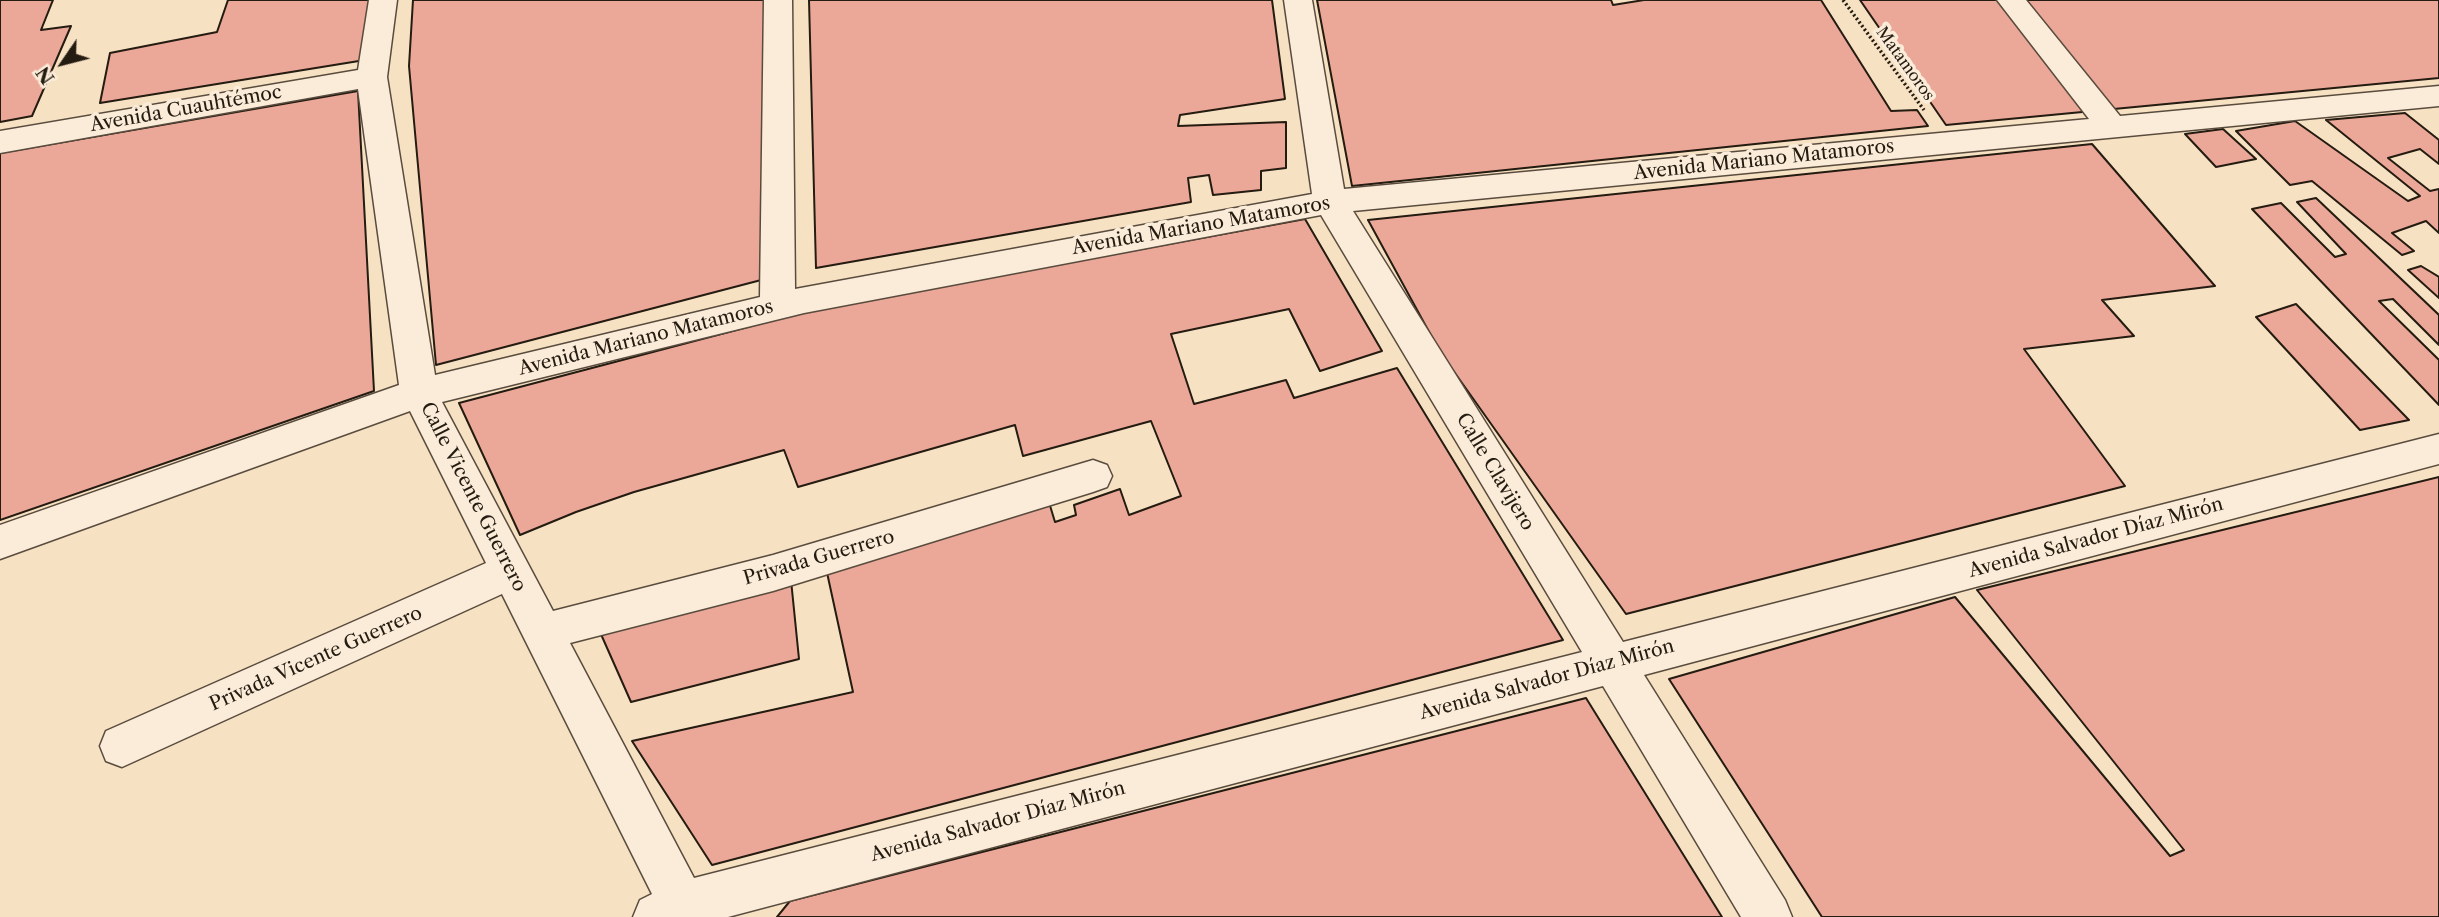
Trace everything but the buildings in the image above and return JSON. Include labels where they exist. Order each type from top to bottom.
[{"type":"street","name":"Calle Vicente Guerrero","points":[[383,0],[372,77],[419,393],[542,632],[677,913]]},
{"type":"street","points":[[778,0],[791,303]]},
{"type":"street","points":[[791,303],[797,0]]},
{"type":"street","name":"Calle Clavijero","points":[[1298,0],[1329,202],[1768,917]]},
{"type":"street","points":[[2011,0],[2112,127]]},
{"type":"street","name":"Avenida Cuauhtémoc","points":[[0,142],[372,77]]},
{"type":"street","name":"Avenida Mariano Matamoros","points":[[0,542],[419,393],[791,303],[1329,202],[2439,96]]},
{"type":"street","name":"Avenida Salvador Díaz Mirón","points":[[677,913],[1612,663],[2439,449]]},
{"type":"street","name":"Privada Guerrero","points":[[542,632],[773,573],[1093,476]]},
{"type":"street","name":"Privada Vicente Guerrero","points":[[122,746],[511,571]]},
{"type":"path","name":"Matamoros","points":[[1843,0],[1947,142]]}]
